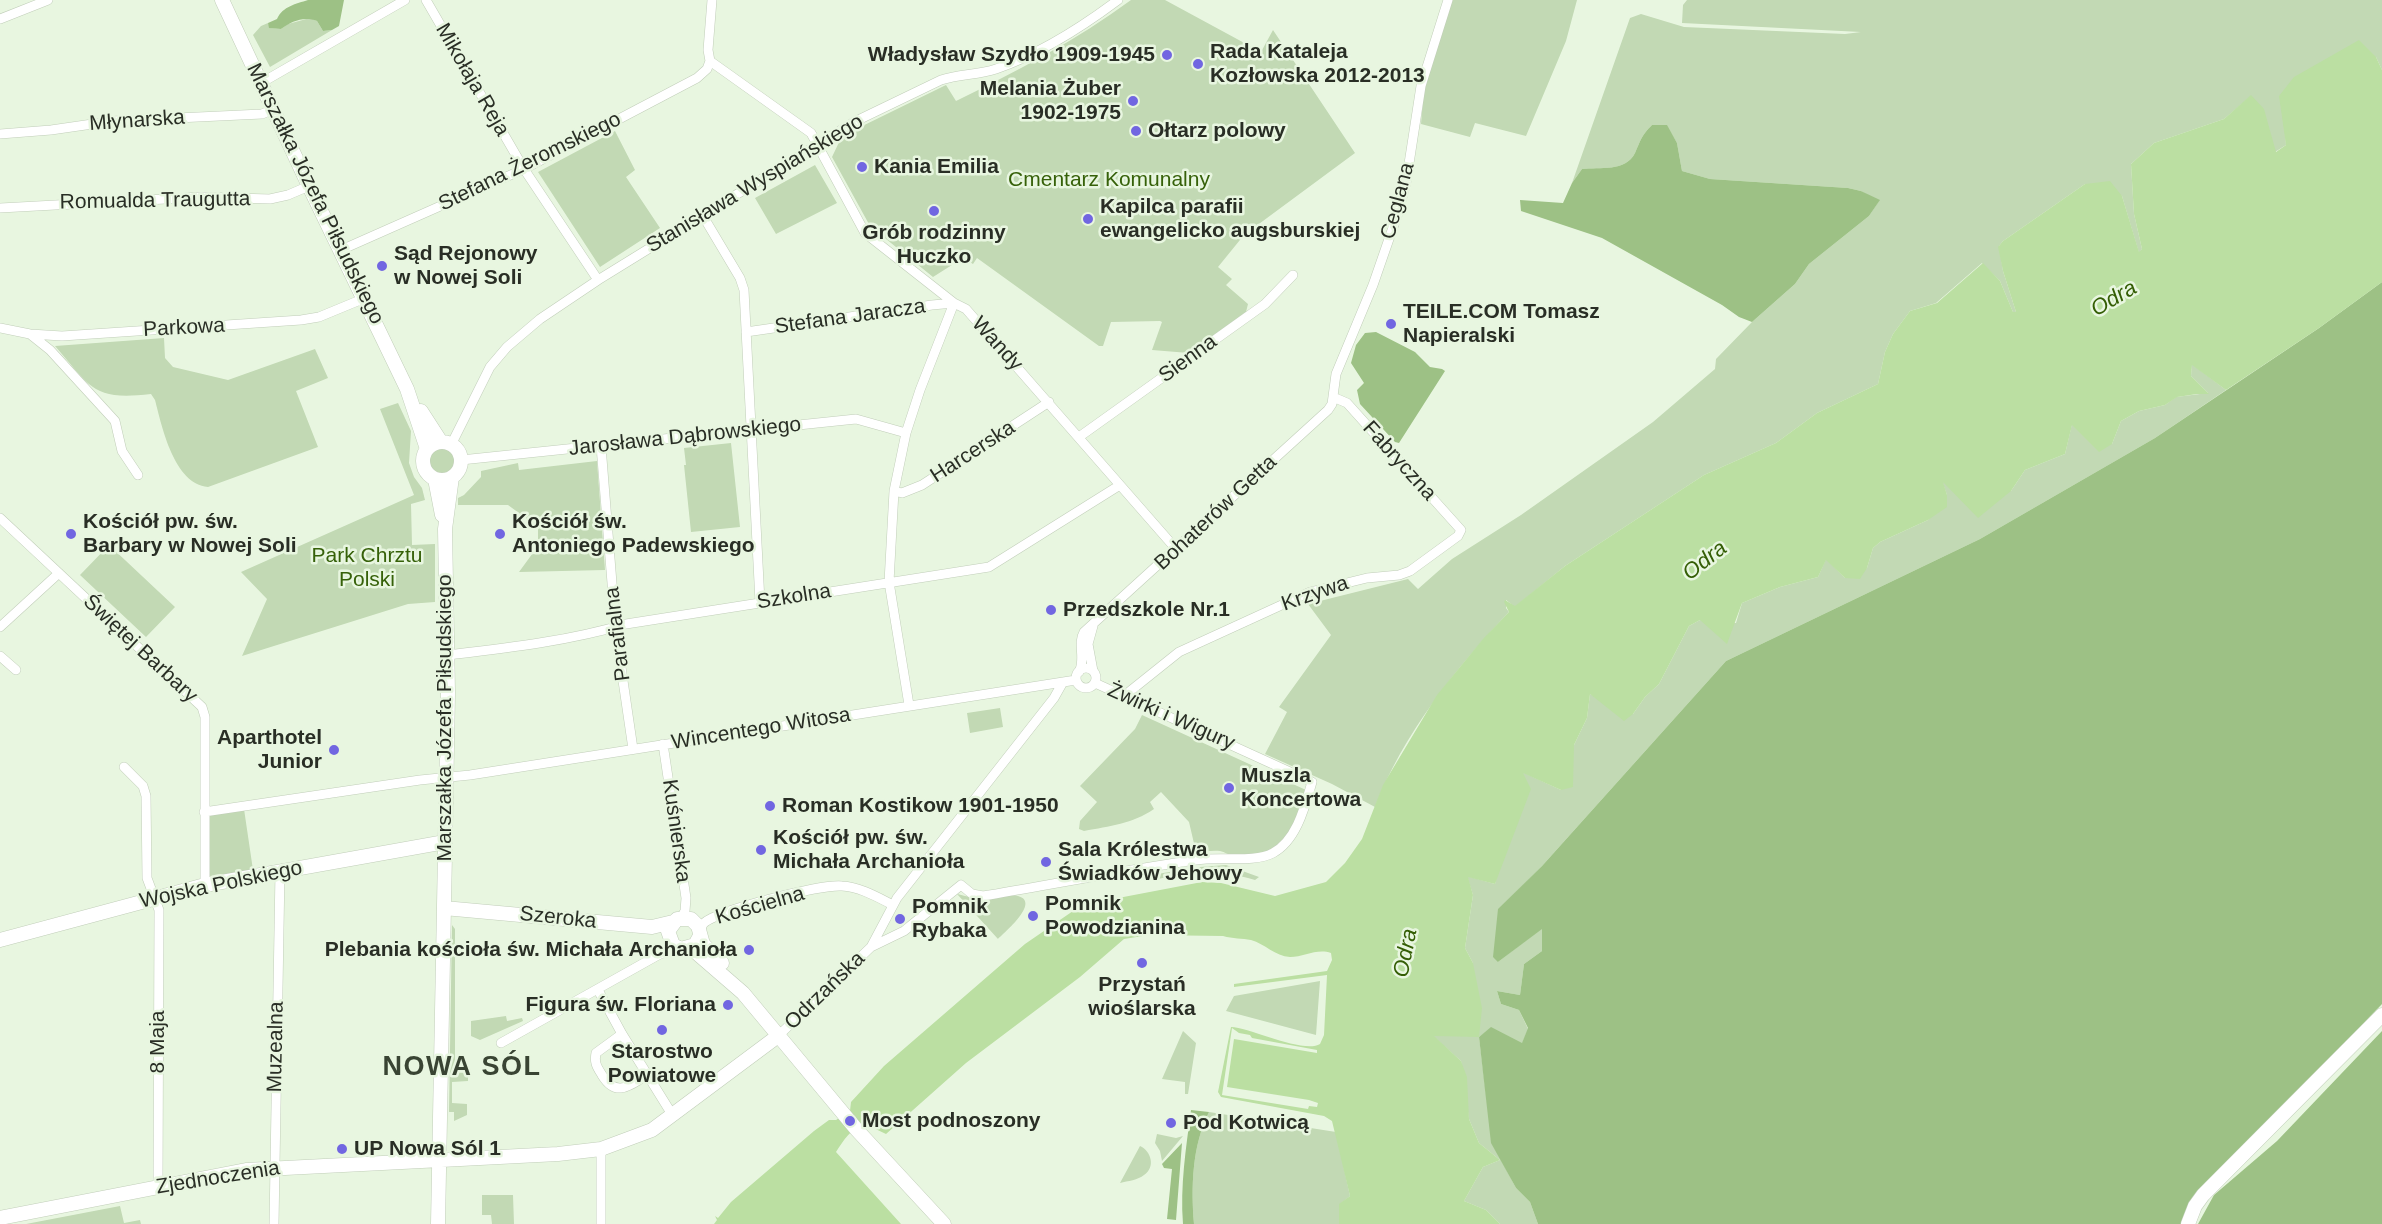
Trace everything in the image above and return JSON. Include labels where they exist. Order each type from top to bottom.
[{"type":"street","points":[[0,19],[48,0]]},
{"type":"street","name":"Marszałka Józefa Piłsudskiego","points":[[222,0],[407,389],[427,449]]},
{"type":"street","points":[[261,83],[405,0]]},
{"type":"street","name":"Mikołaja Reja","points":[[426,0],[524,169],[598,280]]},
{"type":"street","points":[[710,61],[708,50],[712,0]]},
{"type":"street","name":"Stanisława Wyspiańskiego","points":[[446,443],[485,374],[507,347],[540,320],[598,280],[819,146],[854,122],[941,80],[1007,65],[1062,38],[1118,0]]},
{"type":"street","name":"Ceglana","points":[[1333,397],[1336,374],[1373,285],[1398,213],[1406,183],[1420,86],[1448,0]]},
{"type":"street","name":"Stefana Żeromskiego","points":[[341,250],[524,169],[697,78],[707,69],[710,61]]},
{"type":"street","name":"Wandy","points":[[710,61],[811,133],[866,233],[954,303],[966,309],[1176,549]]},
{"type":"street","name":"Młynarska","points":[[0,134],[51,130],[113,121],[262,114],[274,109]]},
{"type":"street","name":"Romualda Traugutta","points":[[0,208],[202,197],[270,199],[288,195],[309,186]]},
{"type":"street","points":[[703,216],[743,284],[760,602]]},
{"type":"street","name":"Sienna","points":[[1079,437],[1265,304],[1293,275]]},
{"type":"street","name":"Parkowa","points":[[0,328],[30,334],[62,336],[301,320],[319,317],[365,298]]},
{"type":"street","points":[[909,705],[889,582],[894,491],[906,434],[920,390],[954,303]]},
{"type":"street","name":"Stefana Jaracza","points":[[746,332],[954,303]]},
{"type":"street","points":[[30,334],[50,350],[115,421],[122,451],[138,474]]},
{"type":"street","name":"Marszałka Józefa Piłsudskiego","points":[[407,389],[446,443]]},
{"type":"street","name":"Fabryczna","points":[[1333,397],[1347,403],[1461,530]]},
{"type":"street","name":"Bohaterów Getta","points":[[1078,676],[1082,666],[1081,638],[1084,632],[1328,411],[1333,397]]},
{"type":"street","name":"Harcerska","points":[[894,491],[902,493],[922,485],[1049,402]]},
{"type":"street","name":"Jarosława Dąbrowskiego","points":[[461,460],[861,419],[906,434]]},
{"type":"street","points":[[435,443],[446,443],[459,453],[461,460],[457,472],[452,477],[446,480],[435,479],[429,475],[423,464],[423,458],[427,449],[435,443]]},
{"type":"street","name":"Parafialna","points":[[601,446],[615,627],[633,749]]},
{"type":"street","name":"Marszałka Józefa Piłsudskiego","points":[[438,1224],[448,655],[445,529],[452,477]]},
{"type":"street","name":"Marszałka Józefa Piłsudskiego","points":[[435,479],[445,529]]},
{"type":"street","name":"Szkolna","points":[[448,655],[518,645],[760,602],[989,567],[1120,485]]},
{"type":"street","name":"Świętej Barbary","points":[[0,518],[201,707],[205,717],[205,885]]},
{"type":"street","name":"Krzywa","points":[[1124,696],[1179,652],[1311,592],[1366,578],[1399,575],[1410,571],[1458,536],[1461,530]]},
{"type":"street","points":[[0,627],[59,573]]},
{"type":"street","points":[[1093,626],[1088,644],[1095,683],[1090,687],[1079,686],[1078,676],[1084,669],[1093,672]]},
{"type":"street","points":[[0,656],[15,670]]},
{"type":"street","name":"Wincentego Witosa","points":[[204,812],[633,749],[1063,682],[1078,676]]},
{"type":"street","name":"Odrzańska","points":[[871,947],[893,905],[1054,698],[1063,682]]},
{"type":"street","name":"Żwirki i Wigury","points":[[1031,888],[1199,859],[1263,857],[1274,853],[1286,841],[1298,823],[1312,782],[1095,683]]},
{"type":"street","name":"Kuśnierska","points":[[663,744],[686,898],[685,911],[677,920]]},
{"type":"street","name":"8 Maja","points":[[124,767],[143,786],[146,796],[147,878],[159,910],[158,1187]]},
{"type":"street","name":"Wojska Polskiego","points":[[0,940],[205,885],[445,842]]},
{"type":"street","name":"Muzealna","points":[[274,1224],[280,871]]},
{"type":"street","name":"Odrzańska","points":[[778,1036],[871,947],[904,931],[961,885],[972,894],[983,897],[1031,888]]},
{"type":"street","name":"Kościelna","points":[[700,933],[704,923],[723,914],[833,886],[852,887],[893,905]]},
{"type":"street","name":"Szeroka","points":[[444,908],[652,927],[677,920]]},
{"type":"street","points":[[660,954],[677,920],[691,919],[700,933],[703,945],[722,963],[778,1036],[857,1130],[944,1224]]},
{"type":"street","points":[[501,1043],[660,954],[686,949],[698,941],[700,933]]},
{"type":"street","points":[[668,936],[672,945],[686,949],[743,993]]},
{"type":"street","points":[[598,990],[621,1034],[673,1116]]},
{"type":"street","points":[[2188,1224],[2195,1206],[2203,1195],[2382,1015]]},
{"type":"street","points":[[621,1034],[596,1053],[595,1063],[608,1085],[623,1089],[647,1075]]},
{"type":"street","name":"Zjednoczenia","points":[[1,1218],[246,1170],[558,1154],[601,1149],[652,1130],[778,1036]]},
{"type":"street","points":[[601,1149],[601,1224]]},
{"type":"green space","name":"Cmentarz Komunalny","points":[[1131,0],[1165,0],[1261,52],[1273,30],[1355,153],[1244,235],[1218,267],[1232,279],[1226,285],[1248,304],[1246,312],[1189,353],[1152,350],[1162,322],[1160,321],[1111,322],[1103,346],[1099,346],[977,258],[973,264],[963,258],[933,277],[870,226],[832,157],[842,136],[946,85],[956,101],[1046,54]]},
{"type":"green space","points":[[1452,0],[1577,0],[1566,41],[1526,136],[1475,123],[1470,137],[1421,124],[1424,88]]},
{"type":"green space","points":[[1687,0],[2382,0],[2382,70],[2376,57],[2285,131],[2286,145],[2275,152],[2251,96],[2224,119],[2154,143],[2131,164],[2134,214],[2142,249],[2139,253],[2122,196],[2085,184],[1999,246],[2003,271],[2016,312],[2013,312],[2000,281],[1982,263],[1936,303],[1910,311],[1893,334],[1885,352],[1878,384],[1817,413],[1776,443],[1704,475],[1565,566],[1515,607],[1506,600],[1506,608],[1509,612],[1433,703],[1400,754],[1375,807],[1332,784],[1265,754],[1287,712],[1279,707],[1331,635],[1308,604],[1408,579],[1418,589],[1452,559],[1521,515],[1653,422],[1715,369],[1716,359],[1752,322],[1795,284],[1809,264],[1869,216],[1879,201],[1861,191],[1848,188],[1710,179],[1682,171],[1677,143],[1666,125],[1652,125],[1643,135],[1631,159],[1625,163],[1612,167],[1582,169],[1572,183],[1630,18],[1641,14],[1684,27],[1845,34],[1861,32],[1682,23],[1683,5]]},
{"type":"green space","points":[[310,18],[317,21],[323,31],[332,30],[270,67],[253,35],[261,26],[268,23],[270,28],[281,29],[288,24]]},
{"type":"green space","points":[[615,131],[635,170],[626,177],[660,228],[600,267],[538,172]]},
{"type":"green space","points":[[815,165],[837,203],[776,234],[755,198]]},
{"type":"green space","points":[[164,338],[165,358],[173,367],[228,380],[315,349],[328,378],[296,391],[318,447],[208,487],[196,484],[186,476],[171,452],[155,400],[151,394],[116,395],[94,388],[55,346]]},
{"type":"green space","points":[[2192,364],[2226,390],[2155,438],[1980,539],[1726,661],[1542,866],[1499,909],[1498,962],[1542,928],[1542,951],[1524,964],[1520,995],[1497,991],[1501,1004],[1519,1010],[1528,1029],[1522,1044],[1491,1028],[1479,1037],[1492,1143],[1516,1188],[1530,1202],[1538,1224],[1500,1224],[1486,1210],[1464,1201],[1483,1167],[1500,1160],[1479,1143],[1469,1119],[1461,1061],[1433,1036],[1473,963],[1465,948],[1473,895],[1467,876],[1495,884],[1522,772],[1561,790],[1574,745],[1587,718],[1590,694],[1633,714],[1645,697],[1659,684],[1689,626],[1700,620],[1736,623],[1742,603],[1780,587],[1818,577],[1826,559],[1845,578],[1867,568],[1873,548],[1880,542],[1928,520],[1947,495],[1942,481],[2011,491],[2025,470],[2065,454],[2072,424],[2112,444],[2121,421],[2139,411],[2165,405],[2176,397],[2208,393],[2191,376]]},
{"type":"green space","name":"Park Chrztu Polski","points":[[398,403],[411,431],[409,463],[414,477],[422,488],[425,500],[411,504],[412,545],[435,544],[435,602],[408,604],[242,656],[267,599],[241,572],[414,495],[380,409]]},
{"type":"green space","points":[[731,443],[740,527],[691,532],[684,448]]},
{"type":"green space","points":[[442,448],[451,452],[455,461],[451,470],[442,474],[433,470],[429,461],[433,452]]},
{"type":"green space","points":[[597,461],[605,570],[519,572],[538,546],[538,527],[508,505],[458,505],[458,498],[464,495],[481,477],[481,471],[518,463],[519,470]]},
{"type":"green space","points":[[109,545],[175,607],[146,637],[80,575]]},
{"type":"green space","points":[[1000,708],[1003,727],[970,733],[967,713]]},
{"type":"green space","points":[[1142,715],[1306,790],[1296,818],[1283,839],[1275,847],[1250,855],[1231,855],[1222,851],[1196,852],[1189,822],[1161,792],[1150,802],[1154,809],[1146,814],[1121,824],[1084,831],[1079,829],[1080,821],[1097,802],[1080,786],[1135,729]]},
{"type":"green space","points":[[244,809],[253,870],[208,877],[207,814]]},
{"type":"green space","points":[[1226,865],[1259,877],[1255,880],[1206,872],[1158,879],[1157,874],[1200,867]]},
{"type":"green space","points":[[957,894],[985,899],[1018,896],[1024,899],[1025,904],[1019,918],[998,939]]},
{"type":"green space","points":[[452,925],[455,929],[455,1072],[468,1073],[468,1081],[452,1082],[452,1103],[467,1104],[467,1115],[454,1121],[454,1112],[449,1112]]},
{"type":"green space","points":[[1320,981],[1316,1035],[1226,1011],[1234,996]]},
{"type":"green space","points":[[506,1016],[507,1021],[522,1018],[523,1021],[480,1040],[471,1036],[471,1021]]},
{"type":"green space","points":[[1183,1031],[1196,1043],[1188,1094],[1185,1094],[1185,1082],[1162,1079]]},
{"type":"green space","points":[[1209,1112],[1336,1132],[1350,1196],[1339,1205],[1339,1224],[1194,1224],[1194,1167],[1199,1139]]},
{"type":"green space","points":[[1157,1134],[1176,1138],[1183,1136],[1162,1161],[1155,1143]]},
{"type":"green space","points":[[1140,1146],[1151,1159],[1148,1172],[1142,1177],[1120,1183]]},
{"type":"green space","points":[[482,1195],[513,1195],[514,1224],[492,1224],[491,1215],[482,1215]]},
{"type":"green space","points":[[120,1206],[124,1223],[140,1220],[141,1224],[26,1224]]},
{"type":"shaded area","points":[[308,0],[344,0],[339,26],[323,31],[317,21],[303,19],[281,29],[269,28],[268,23],[277,19],[286,8]]},
{"type":"shaded area","points":[[1652,125],[1667,125],[1677,143],[1682,171],[1710,179],[1848,188],[1880,200],[1869,216],[1809,264],[1795,284],[1752,322],[1739,317],[1722,305],[1602,238],[1521,211],[1520,200],[1563,203],[1572,183],[1582,169],[1612,167],[1625,163],[1631,159],[1643,135]]},
{"type":"shaded area","points":[[2382,282],[2382,1004],[2238,1154],[2182,1224],[1538,1224],[1530,1202],[1516,1188],[1491,1143],[1479,1037],[1491,1027],[1522,1043],[1528,1028],[1519,1010],[1501,1004],[1497,991],[1520,995],[1524,964],[1542,951],[1542,929],[1498,962],[1493,957],[1498,909],[1542,866],[1726,661],[1980,539],[2155,438],[2319,328]]},
{"type":"shaded area","points":[[1376,332],[1415,352],[1430,367],[1445,371],[1399,443],[1395,442],[1360,404],[1357,390],[1364,383],[1351,363],[1356,345],[1365,333]]},
{"type":"shaded area","points":[[2382,1031],[2382,1224],[2198,1224],[2214,1195],[2277,1141]]},
{"type":"shaded area","points":[[1191,1110],[1209,1112],[1199,1139],[1194,1167],[1194,1224],[1183,1224],[1183,1181]]},
{"type":"shaded area","points":[[1182,1143],[1176,1220],[1167,1219],[1172,1169],[1164,1168],[1162,1164]]},
{"type":"water","name":"Odra","points":[[2359,40],[2376,57],[2382,70],[2382,282],[2319,328],[2226,390],[2192,365],[2191,376],[2209,394],[2177,397],[2165,405],[2139,411],[2121,421],[2112,444],[2099,452],[2072,425],[2065,454],[2025,470],[2011,491],[1978,518],[1943,482],[1947,495],[1947,507],[1928,520],[1880,542],[1873,548],[1867,568],[1860,579],[1845,578],[1826,560],[1818,577],[1780,587],[1742,603],[1727,644],[1700,620],[1689,626],[1659,684],[1624,721],[1590,694],[1587,718],[1574,745],[1573,787],[1561,790],[1523,773],[1531,789],[1495,884],[1468,877],[1473,895],[1465,948],[1473,963],[1482,1008],[1479,1037],[1434,1036],[1461,1061],[1467,1077],[1469,1119],[1479,1143],[1500,1160],[1483,1167],[1464,1201],[1486,1210],[1500,1224],[1339,1224],[1339,1204],[1350,1196],[1332,1121],[1324,1116],[1221,1097],[1218,1092],[1231,1027],[1302,1046],[1320,1044],[1324,1035],[1327,975],[1234,987],[1234,984],[1327,971],[1332,960],[1331,953],[1316,952],[1290,957],[1248,939],[1223,936],[1149,935],[1124,939],[1080,977],[966,1063],[886,1134],[865,1124],[848,1135],[836,1152],[901,1224],[714,1224],[717,1220],[715,1216],[718,1218],[731,1202],[814,1131],[829,1120],[836,1120],[850,1111],[851,1102],[884,1066],[1025,944],[1073,911],[1092,903],[1202,882],[1221,883],[1275,896],[1326,882],[1345,863],[1362,839],[1383,785],[1437,695],[1483,639],[1509,612],[1505,600],[1515,606],[1565,566],[1704,475],[1776,443],[1817,413],[1878,384],[1885,352],[1893,334],[1910,311],[1937,303],[1983,263],[2000,281],[2013,312],[2016,312],[1998,247],[2003,241],[2085,184],[2110,181],[2122,196],[2139,252],[2142,249],[2134,214],[2131,164],[2154,143],[2224,119],[2251,95],[2264,109],[2276,152],[2286,145],[2279,96],[2294,77]]},
{"type":"pier","points":[[1232,1028],[1252,1038],[1317,1050],[1317,1053],[1234,1039],[1227,1087],[1309,1100],[1318,1103],[1317,1107],[1309,1106],[1308,1109],[1222,1095]]},
{"type":"place","name":"Władysław Szydło 1909-1945","points":[[1167,55]]},
{"type":"place","name":"Rada Kataleja Kozłowska 2012-2013","points":[[1198,64]]},
{"type":"place","name":"Melania Żuber 1902-1975","points":[[1133,101]]},
{"type":"place","name":"Ołtarz polowy","points":[[1136,131]]},
{"type":"place","name":"Kania Emilia","points":[[862,167]]},
{"type":"place","name":"Grób rodzinny Huczko","points":[[934,211]]},
{"type":"place","name":"Kapilca parafii ewangelicko augsburskiej","points":[[1088,219]]},
{"type":"place","name":"Sąd Rejonowy w Nowej Soli","points":[[382,266]]},
{"type":"place","name":"TEILE.COM Tomasz Napieralski","points":[[1391,324]]},
{"type":"place","name":"Kościół pw. św. Barbary w Nowej Soli","points":[[71,534]]},
{"type":"place","name":"Kościół św. Antoniego Padewskiego","points":[[500,534]]},
{"type":"place","name":"Przedszkole Nr.1","points":[[1051,610]]},
{"type":"place","name":"Aparthotel Junior","points":[[334,750]]},
{"type":"place","name":"Muszla Koncertowa","points":[[1229,788]]},
{"type":"place","name":"Roman Kostikow 1901-1950","points":[[770,806]]},
{"type":"place","name":"Kościół pw. św. Michała Archanioła","points":[[761,850]]},
{"type":"place","name":"Sala Królestwa Świadków Jehowy","points":[[1046,862]]},
{"type":"place","name":"Pomnik Powodzianina","points":[[1033,916]]},
{"type":"place","name":"Pomnik Rybaka","points":[[900,919]]},
{"type":"place","name":"Plebania kościoła św. Michała Archanioła","points":[[749,950]]},
{"type":"place","name":"Przystań wioślarska","points":[[1142,963]]},
{"type":"place","name":"Figura św. Floriana","points":[[728,1005]]},
{"type":"place","name":"Starostwo Powiatowe","points":[[662,1030]]},
{"type":"place","name":"Most podnoszony","points":[[850,1121]]},
{"type":"place","name":"Pod Kotwicą","points":[[1171,1123]]},
{"type":"place","name":"UP Nowa Sól 1","points":[[342,1149]]},
{"type":"district","name":"NOWA SÓL","points":[[462,1068]]}]
